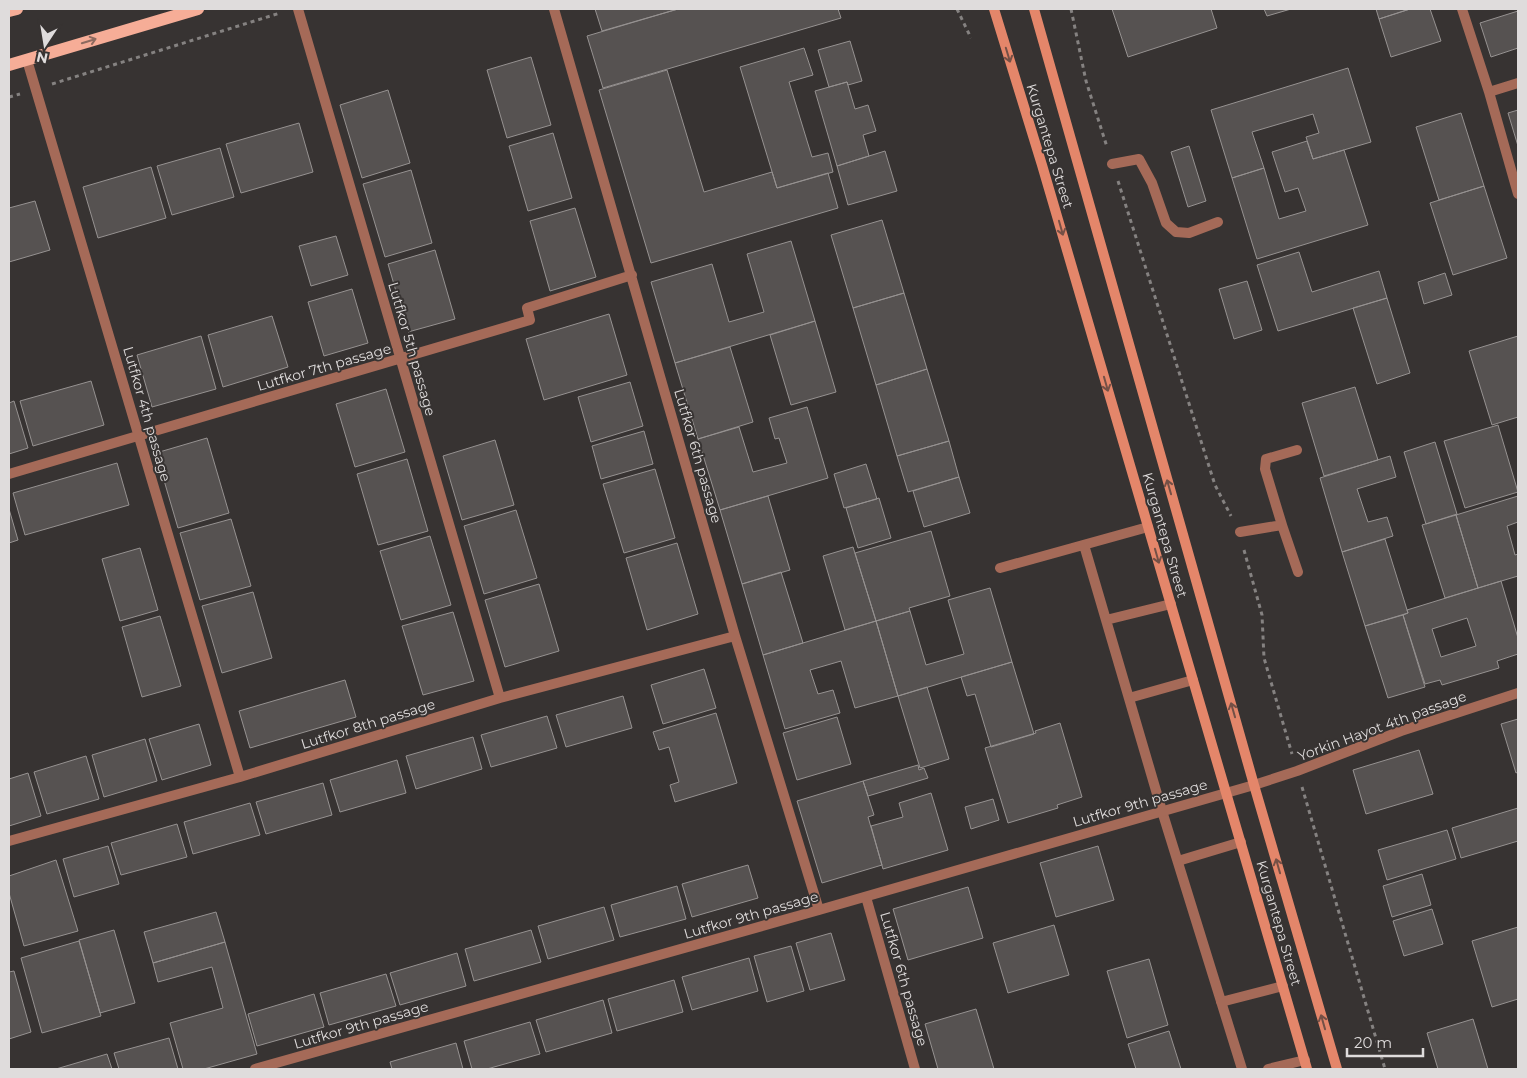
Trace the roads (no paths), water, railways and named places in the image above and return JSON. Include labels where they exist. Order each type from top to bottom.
[{"type":"main road","points":[[9,11],[17,9]]},
{"type":"main road","points":[[9,65],[198,9]]},
{"type":"main road","name":"Kurgantepa Street","points":[[994,9],[1042,165],[1306,1065]]},
{"type":"main road","name":"Kurgantepa Street","points":[[1034,9],[1254,785],[1337,1069]]},
{"type":"street","name":"Lutfkor 5th passage","points":[[298,9],[500,698]]},
{"type":"street","name":"Lutfkor 6th passage","points":[[554,9],[735,636],[819,910]]},
{"type":"street","points":[[1462,9],[1489,92],[1518,194]]},
{"type":"street","name":"Lutfkor 4th passage","points":[[27,60],[240,777]]},
{"type":"street","points":[[1489,92],[1518,83]]},
{"type":"street","points":[[1112,164],[1139,159],[1152,183],[1166,224],[1176,232],[1189,233],[1218,222]]},
{"type":"street","name":"Lutfkor 7th passage","points":[[9,474],[530,320],[527,308],[632,276]]},
{"type":"street","points":[[1297,450],[1266,459],[1265,469],[1298,572]]},
{"type":"street","points":[[1240,532],[1282,525]]},
{"type":"street","points":[[1000,568],[1148,527]]},
{"type":"street","points":[[1084,545],[1162,811],[1242,1069]]},
{"type":"street","points":[[1106,620],[1171,604]]},
{"type":"street","name":"Lutfkor 8th passage","points":[[9,840],[240,777],[500,698],[735,636]]},
{"type":"street","points":[[1129,698],[1193,680]]},
{"type":"street","name":"Yorkin Hayot 4th passage","points":[[1254,785],[1297,771],[1401,731],[1518,693]]},
{"type":"street","name":"Lutfkor 9th passage","points":[[255,1069],[866,897],[1254,785]]},
{"type":"street","points":[[1178,862],[1241,842]]},
{"type":"street","name":"Lutfkor 6th passage","points":[[866,897],[915,1069]]},
{"type":"street","points":[[1222,1002],[1283,986]]},
{"type":"street","points":[[1268,1069],[1306,1065]]}]
